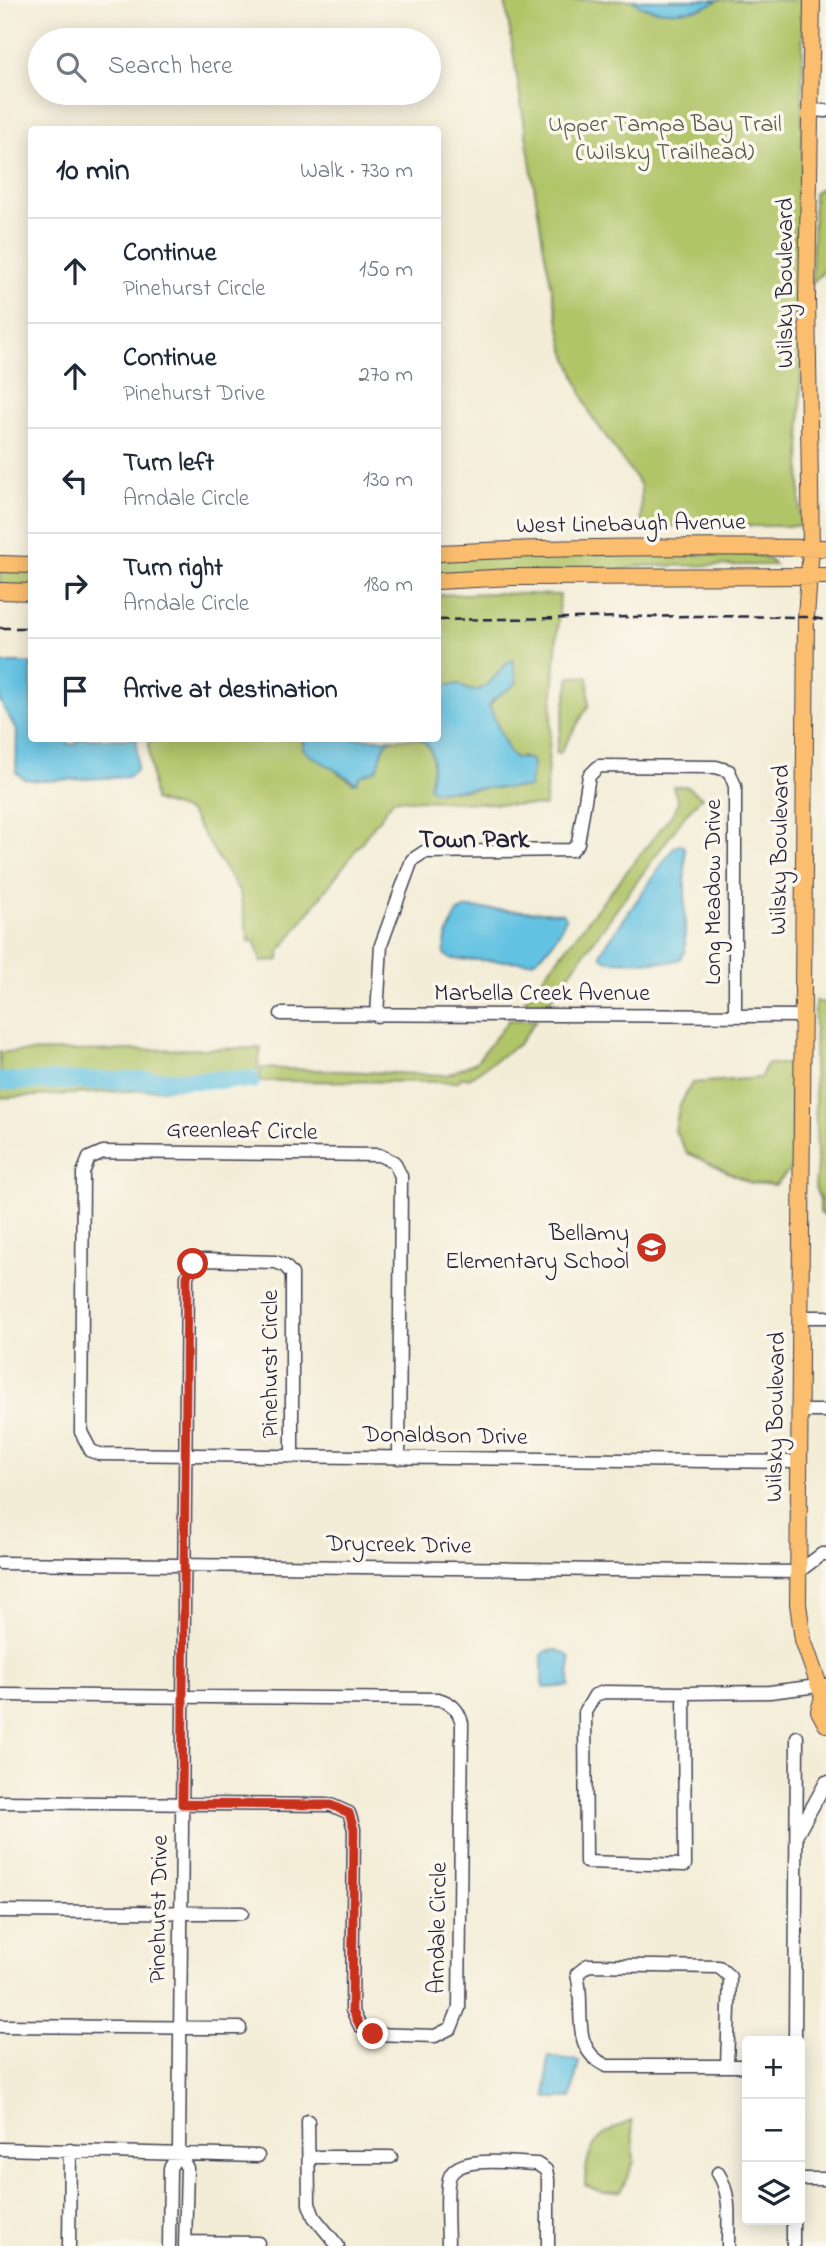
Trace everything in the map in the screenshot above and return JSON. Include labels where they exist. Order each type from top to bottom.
[{"type":"main road","name":"Wilsky Boulevard","points":[[811,0],[819,111],[807,298],[818,548],[809,576],[806,651],[798,1572],[801,1631],[823,1692],[819,1711],[826,1724]]},
{"type":"main road","name":"West Linebaugh Avenue","points":[[441,553],[718,545],[818,548]]},
{"type":"main road","points":[[0,564],[28,565]]},
{"type":"main road","name":"West Linebaugh Avenue","points":[[441,581],[525,577],[826,576]]},
{"type":"main road","points":[[0,591],[28,592]]},
{"type":"street","name":"Long Meadow Drive","points":[[377,1016],[381,945],[412,860],[424,852],[572,850],[578,843],[589,776],[599,765],[716,767],[729,771],[735,786],[735,1015]]},
{"type":"street","name":"Marbella Creek Avenue","points":[[281,1014],[803,1016]]},
{"type":"street","name":"Greenleaf Circle","points":[[90,1451],[81,1432],[83,1173],[89,1158],[103,1152],[379,1155],[394,1162],[401,1176],[400,1458]]},
{"type":"street","name":"Pinehurst Circle","points":[[186,1455],[187,1276],[193,1264],[203,1260],[276,1262],[285,1266],[292,1274],[292,1457]]},
{"type":"street","points":[[801,1317],[826,1317]]},
{"type":"street","points":[[800,1410],[826,1411]]},
{"type":"street","name":"Donaldson Drive","points":[[90,1451],[100,1454],[292,1457],[800,1462]]},
{"type":"street","name":"Pinehurst Drive","points":[[185,2244],[187,2168],[179,2153],[179,2028],[186,1455]]},
{"type":"street","points":[[798,1572],[822,1553],[826,1554]]},
{"type":"street","name":"Drycreek Drive","points":[[0,1563],[798,1572]]},
{"type":"street","points":[[684,1693],[685,1865],[586,1862],[585,1712],[595,1695],[604,1692],[823,1692]]},
{"type":"street","points":[[0,1695],[184,1697]]},
{"type":"street","name":"Arndale Circle","points":[[182,1804],[331,1805],[349,1813],[354,1829],[352,2010],[360,2026],[373,2034],[435,2036],[451,2028],[459,2008],[462,1723],[458,1711],[450,1703],[438,1699],[184,1697]]},
{"type":"street","points":[[795,2036],[797,1737]]},
{"type":"street","points":[[796,1836],[826,1782]]},
{"type":"street","points":[[0,1802],[182,1804]]},
{"type":"street","points":[[0,1911],[242,1913]]},
{"type":"street","points":[[727,2066],[730,1977],[719,1968],[588,1965],[577,1974],[581,1987],[582,2040],[595,2060],[607,2066],[727,2066],[742,2066]]},
{"type":"street","points":[[0,2026],[240,2028]]},
{"type":"street","points":[[308,2121],[309,2204],[314,2217],[338,2246]]},
{"type":"street","points":[[0,2149],[258,2155]]},
{"type":"street","points":[[69,2246],[70,2150]]},
{"type":"street","name":"Pinehurst Drive","points":[[169,2246],[170,2168],[179,2153]]},
{"type":"street","points":[[309,2157],[391,2157]]},
{"type":"street","points":[[448,2246],[449,2177],[458,2166],[469,2162],[537,2164],[545,2171],[548,2179],[548,2246]]},
{"type":"street","points":[[718,2173],[727,2196],[728,2246]]},
{"type":"street","points":[[805,2179],[826,2179]]},
{"type":"street","points":[[793,2225],[793,2246]]},
{"type":"street","points":[[185,2244],[258,2243]]},
{"type":"green space","name":"Upper Tampa Bay Trail (Wilsky Trailhead)","points":[[505,0],[803,0],[800,526],[641,526],[641,486],[590,414],[564,348],[544,249]]},
{"type":"green space","points":[[826,185],[826,269],[812,283],[814,193]]},
{"type":"green space","points":[[529,554],[754,554],[770,560],[775,565],[639,566],[617,571],[441,575],[441,558]]},
{"type":"green space","points":[[0,570],[28,570],[28,587],[0,587]]},
{"type":"green space","points":[[441,595],[560,595],[545,806],[394,799],[280,951],[279,960],[261,962],[255,941],[249,941],[240,893],[190,813],[154,800],[148,742],[302,742],[307,753],[357,783],[359,777],[375,765],[387,742],[424,742],[430,748],[433,760],[429,786],[453,791],[529,788],[533,763],[523,757],[515,758],[510,753],[499,734],[489,706],[497,697],[508,662],[480,689],[474,691],[459,684],[441,686]]},
{"type":"green space","points":[[588,676],[589,705],[560,753],[556,753],[570,677]]},
{"type":"green space","points":[[686,786],[702,797],[687,813],[543,1010],[517,1010],[673,813],[678,802],[673,787]]},
{"type":"green space","points":[[815,1001],[826,1003],[826,1216],[820,1213],[820,1199],[815,1188]]},
{"type":"green space","points":[[509,1020],[536,1020],[519,1044],[469,1078],[461,1078],[457,1082],[259,1081],[261,1068],[447,1075],[476,1062]]},
{"type":"green space","points":[[261,1048],[255,1084],[0,1098],[0,1052]]},
{"type":"green space","points":[[767,1064],[791,1064],[793,1167],[775,1185],[751,1183],[687,1153],[675,1131],[679,1107],[692,1083],[760,1078]]},
{"type":"green space","points":[[632,2121],[634,2162],[621,2191],[603,2193],[585,2185],[587,2161],[595,2144],[610,2131]]},
{"type":"water","points":[[632,0],[718,0],[699,8],[662,11],[650,9]]},
{"type":"water","points":[[513,660],[517,683],[492,700],[489,706],[509,752],[515,758],[531,759],[533,763],[529,788],[433,791],[429,786],[433,759],[430,748],[424,742],[441,742],[441,686],[459,684],[474,691],[480,689]]},
{"type":"water","points":[[0,663],[28,663],[28,742],[137,742],[137,770],[128,777],[40,781],[24,779],[16,772],[17,731],[0,701]]},
{"type":"water","points":[[304,742],[388,742],[377,769],[359,777],[357,783],[303,749]]},
{"type":"water","points":[[681,844],[685,849],[685,951],[680,959],[670,962],[608,961],[601,957],[601,952],[674,847]]},
{"type":"water","points":[[467,908],[562,913],[566,917],[552,943],[531,962],[451,959],[444,954],[446,938],[457,913]]},
{"type":"water","points":[[556,1650],[570,1658],[569,1686],[545,1688],[542,1684],[542,1654]]},
{"type":"water","points":[[548,2056],[579,2061],[571,2098],[546,2098]]},
{"type":"waterway","points":[[0,1077],[254,1075],[255,1084],[0,1086]]},
{"type":"railway","points":[[441,620],[694,616],[806,617],[826,620]]},
{"type":"railway","points":[[0,628],[28,628]]},
{"type":"place","name":"Bellamy Elementary School","points":[[652,1248]]},
{"type":"district","name":"Town Park","points":[[474,841]]},
{"type":"route","points":[[193,1264],[187,1276],[182,1804],[331,1805],[349,1813],[354,1829],[352,2010],[360,2026],[373,2034]]}]
